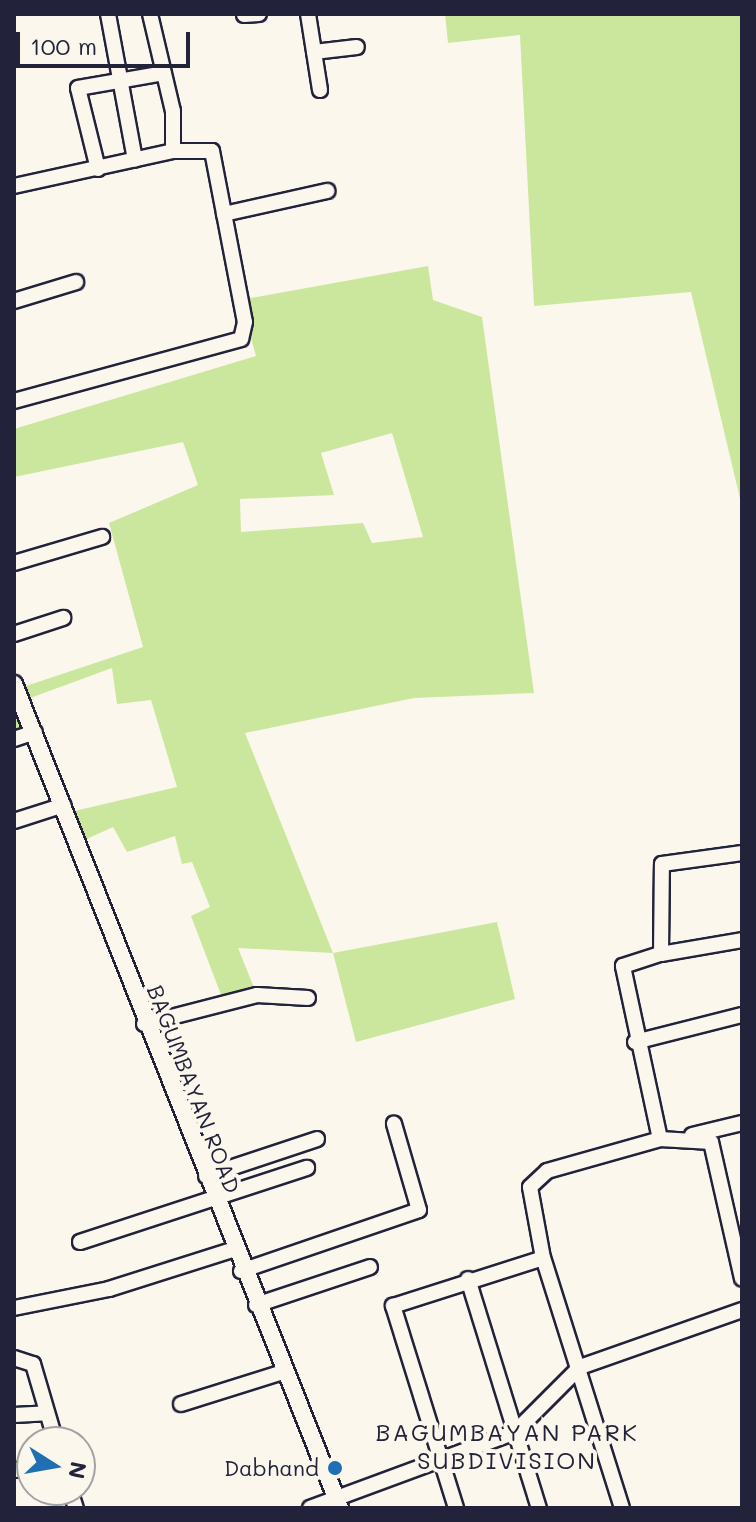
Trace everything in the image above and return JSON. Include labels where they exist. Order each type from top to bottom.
[{"type":"street","points":[[108,14],[135,160]]},
{"type":"street","points":[[150,14],[164,73],[173,151]]},
{"type":"street","points":[[244,15],[259,14]]},
{"type":"street","points":[[308,14],[320,90]]},
{"type":"street","points":[[314,52],[357,47]]},
{"type":"street","points":[[98,169],[78,88],[164,73]]},
{"type":"street","points":[[14,186],[173,151],[212,151],[245,322],[241,339],[14,401]]},
{"type":"street","points":[[224,214],[327,191]]},
{"type":"street","points":[[14,301],[76,282]]},
{"type":"street","points":[[14,563],[102,537]]},
{"type":"street","points":[[14,634],[63,618]]},
{"type":"street","name":"BAGUMBAYAN ROAD","points":[[14,684],[64,805],[144,1024],[206,1176],[232,1250],[337,1503]]},
{"type":"street","points":[[14,739],[35,732]]},
{"type":"street","points":[[14,821],[64,805]]},
{"type":"street","points":[[661,954],[662,864],[742,853]]},
{"type":"street","points":[[660,1139],[635,1042],[623,966],[661,954],[742,940]]},
{"type":"street","points":[[144,1024],[257,995],[308,998]]},
{"type":"street","points":[[635,1042],[742,1015]]},
{"type":"street","points":[[622,1508],[580,1367],[543,1258],[530,1187],[547,1171],[660,1139],[690,1136],[742,1123]]},
{"type":"street","points":[[241,1271],[419,1210],[394,1124]]},
{"type":"street","points":[[690,1136],[711,1142],[742,1279]]},
{"type":"street","points":[[206,1176],[317,1139]]},
{"type":"street","points":[[80,1242],[307,1168]]},
{"type":"street","points":[[14,1308],[109,1289],[232,1250]]},
{"type":"street","points":[[456,1508],[393,1306],[468,1279],[543,1258]]},
{"type":"street","points":[[256,1305],[370,1267]]},
{"type":"street","points":[[468,1279],[539,1508]]},
{"type":"street","points":[[310,1508],[337,1503],[515,1432],[580,1367],[742,1310]]},
{"type":"street","points":[[14,1358],[33,1364],[51,1426]]},
{"type":"street","points":[[181,1404],[283,1372]]},
{"type":"street","points":[[14,1415],[47,1413]]},
{"type":"green space","points":[[445,14],[742,14],[742,507],[691,292],[534,306],[520,35],[448,43]]},
{"type":"green space","points":[[428,266],[433,300],[482,317],[534,693],[414,698],[245,733],[333,953],[238,948],[257,995],[223,1000],[191,916],[210,907],[192,862],[182,864],[175,836],[127,852],[113,827],[80,842],[66,813],[177,787],[151,700],[117,704],[112,668],[22,701],[35,732],[14,739],[14,690],[143,647],[109,523],[198,485],[183,442],[14,477],[14,429],[256,356],[240,300]],"holes":[[[392,433],[423,537],[372,543],[363,523],[241,532],[240,499],[334,495],[321,453]]]},
{"type":"green space","points":[[497,922],[515,999],[356,1042],[333,953]]},
{"type":"place","name":"Dabhand","points":[[335,1468]]},
{"type":"district","name":"BAGUMBAYAN PARK SUBDIVISION","points":[[507,1446]]}]
